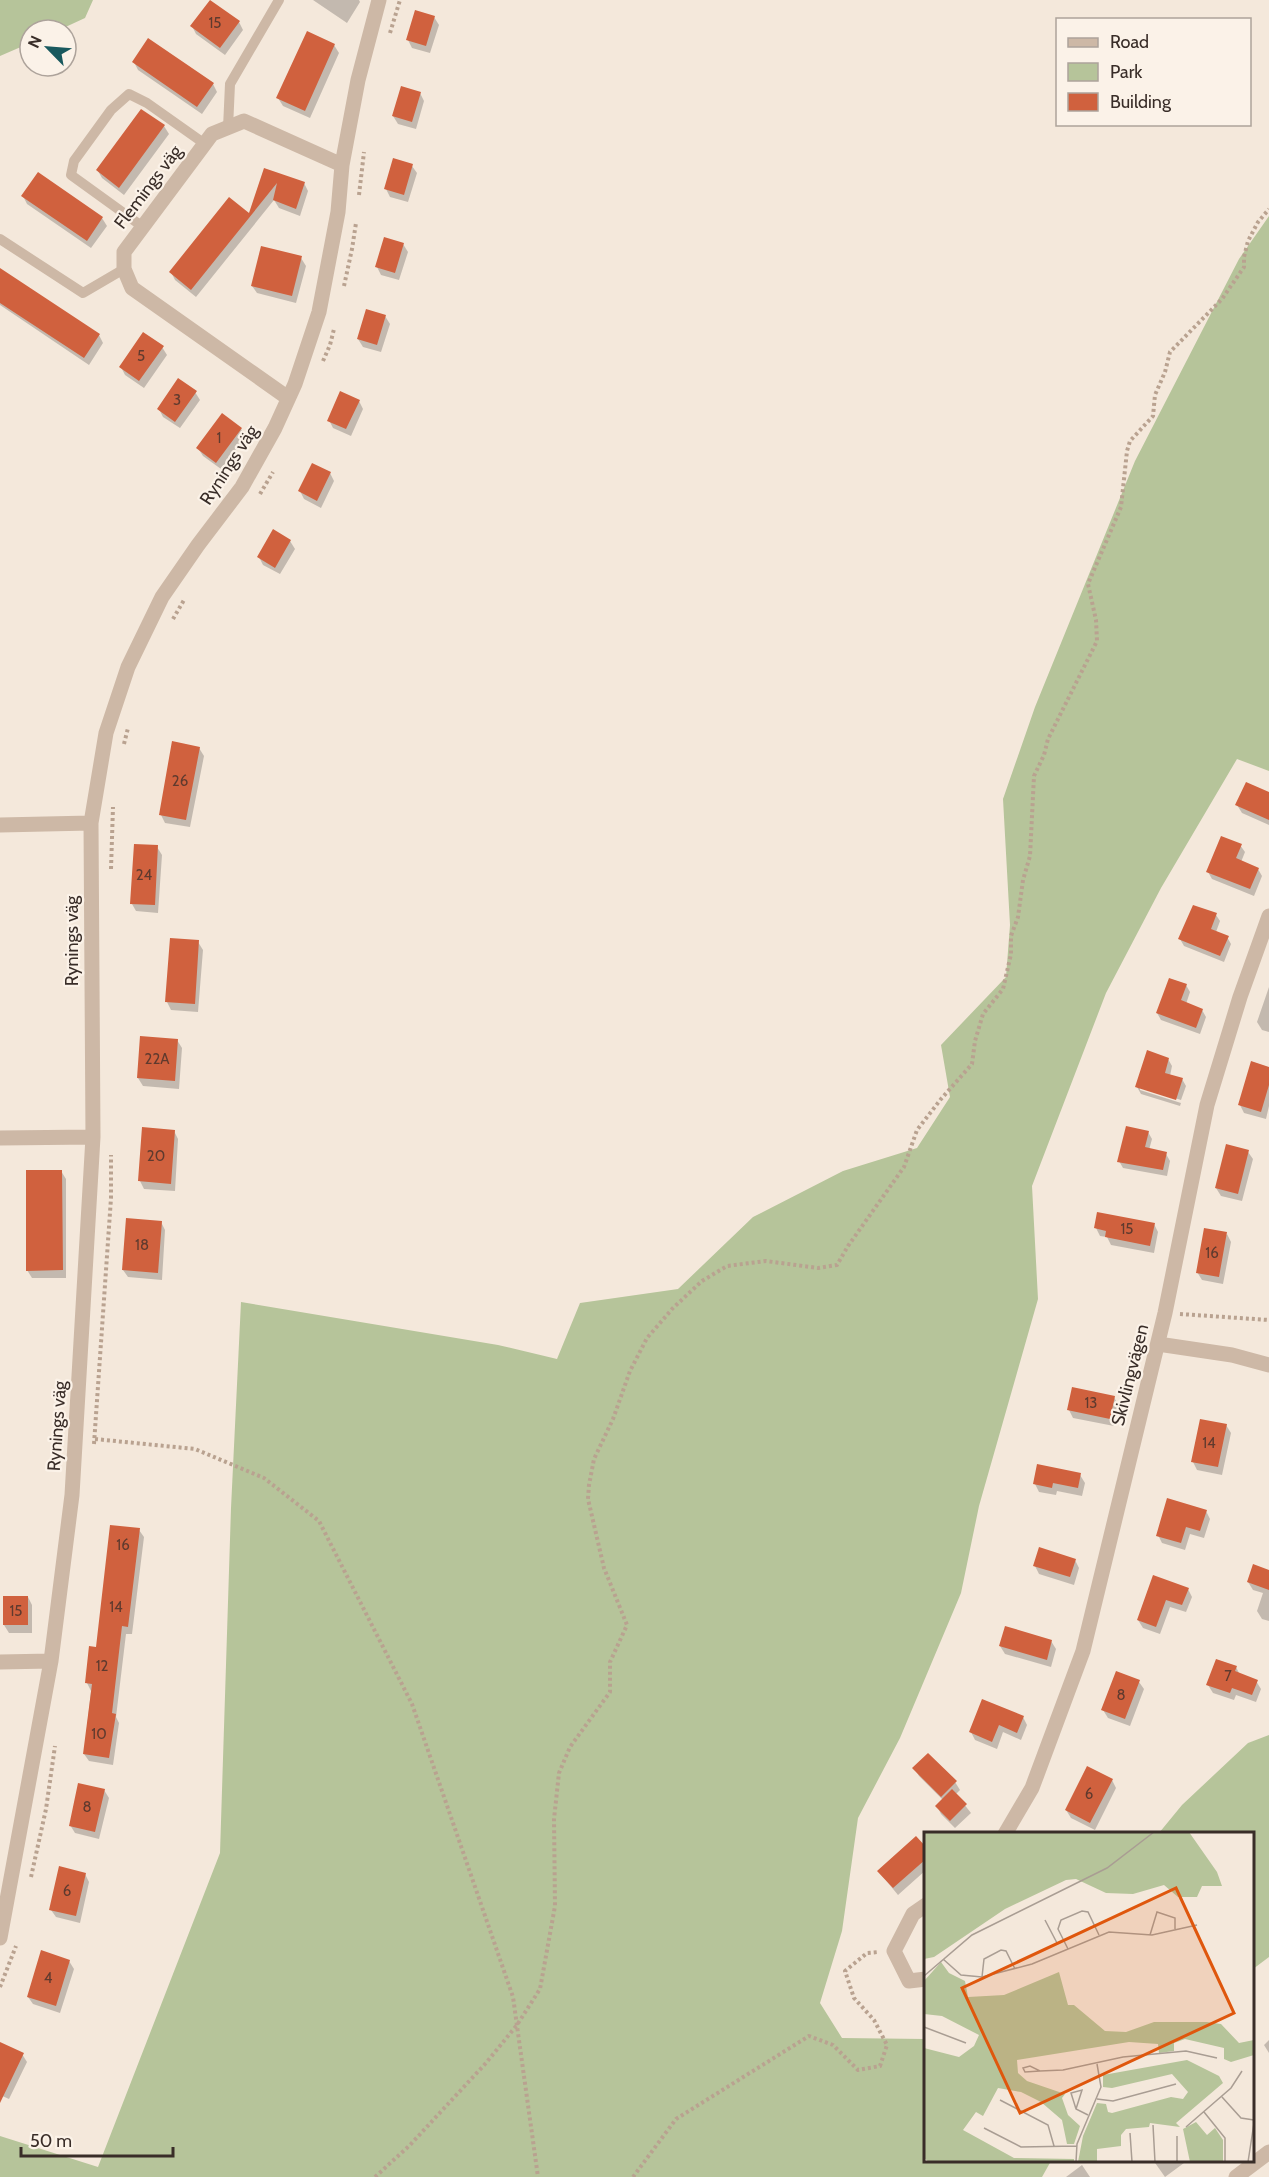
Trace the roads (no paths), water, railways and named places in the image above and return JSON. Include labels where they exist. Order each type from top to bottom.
[{"type":"street","name":"Rynings väg","points":[[0,1938],[51,1661],[72,1495],[93,1137],[91,823],[106,733],[128,667],[162,597],[242,487],[275,428],[295,384],[319,312],[338,212],[342,165],[358,80],[379,0]]},
{"type":"street","points":[[228,128],[244,121],[342,165]]},
{"type":"street","name":"Flemings väg","points":[[124,269],[124,252],[143,226],[212,134],[228,128]]},
{"type":"street","points":[[124,269],[132,288],[288,398]]},
{"type":"street","points":[[0,825],[91,823]]},
{"type":"street","name":"Skivlingvägen","points":[[1006,1832],[1032,1788],[1083,1651],[1158,1344],[1207,1105],[1240,997],[1269,916]]},
{"type":"street","points":[[0,1138],[93,1137]]},
{"type":"street","points":[[1158,1344],[1232,1355],[1269,1365]]},
{"type":"street","points":[[0,1662],[51,1661]]},
{"type":"street","points":[[924,1906],[913,1914],[894,1951],[909,1981],[924,1979]]},
{"type":"street","points":[[1236,2177],[1269,2152]]},
{"type":"lane","points":[[228,128],[230,84],[279,0]]},
{"type":"lane","points":[[143,226],[71,175],[74,161],[111,110],[129,94],[147,103],[205,144]]},
{"type":"lane","points":[[0,239],[83,293],[124,269]]}]
